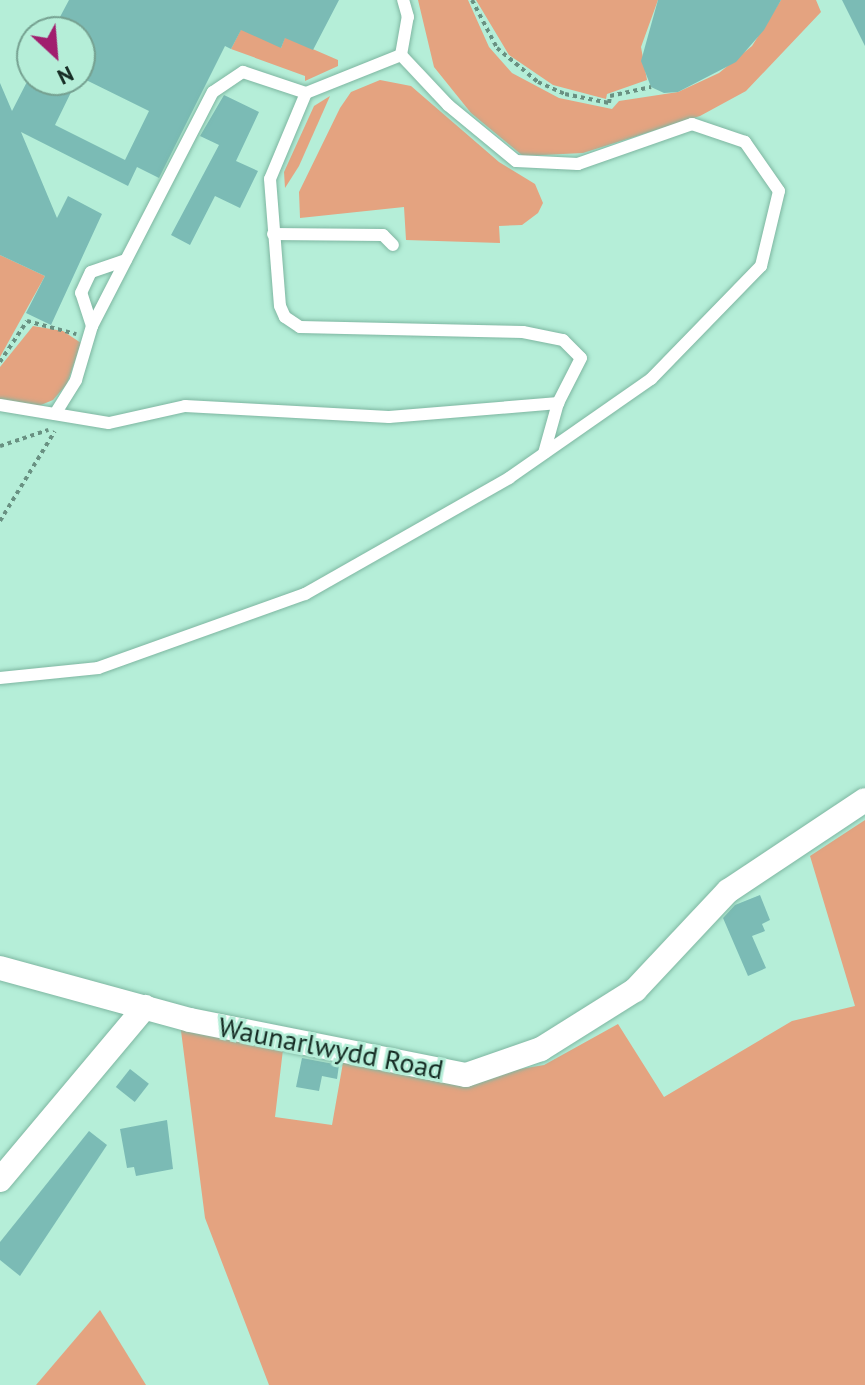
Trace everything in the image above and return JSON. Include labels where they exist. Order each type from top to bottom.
[{"type":"street","name":"Waunarlwydd Road","points":[[0,968],[145,1007],[466,1075],[541,1049],[635,990],[728,891],[865,800]]},
{"type":"street","points":[[0,1180],[145,1007]]},
{"type":"lane","points":[[401,55],[408,17],[403,0]]},
{"type":"lane","points":[[55,414],[76,380],[91,332],[126,260],[213,92],[226,79],[243,72],[306,93],[401,55]]},
{"type":"lane","points":[[0,678],[98,668],[305,594],[544,453],[651,379],[761,266],[779,191],[745,142],[692,124],[578,164],[516,161],[448,105],[401,55]]},
{"type":"lane","points":[[306,93],[274,162],[273,234],[280,306],[291,324],[523,332],[563,340],[581,358],[558,403],[544,453]]},
{"type":"lane","points":[[273,234],[383,235],[393,245]]},
{"type":"lane","points":[[91,332],[81,293],[91,272],[126,260]]},
{"type":"lane","points":[[0,405],[109,423],[185,406],[389,417],[558,403]]},
{"type":"path","points":[[472,0],[497,48],[538,82],[565,94],[609,103],[610,96],[651,87]]},
{"type":"path","points":[[0,362],[27,321],[91,332]]},
{"type":"path","points":[[0,446],[58,427],[0,521]]},
{"type":"shaded area","points":[[256,0],[281,48],[285,37],[338,60],[338,66],[305,81],[305,76],[231,49]]},
{"type":"shaded area","points":[[418,0],[468,0],[489,47],[512,73],[559,98],[612,109],[619,101],[678,92],[719,73],[752,46],[781,0],[816,0],[821,12],[746,91],[700,116],[583,153],[523,156],[471,113],[434,67]]},
{"type":"shaded area","points":[[476,0],[658,0],[641,47],[647,80],[607,94],[606,99],[553,85],[509,55]]},
{"type":"shaded area","points":[[380,80],[411,86],[499,162],[535,184],[543,203],[538,213],[522,225],[499,226],[500,243],[406,240],[404,207],[300,218],[299,192],[340,108],[351,92]]},
{"type":"shaded area","points":[[330,96],[299,166],[285,188],[284,172],[314,106]]},
{"type":"shaded area","points":[[0,255],[45,276],[0,357]]},
{"type":"shaded area","points":[[33,326],[63,331],[81,343],[67,384],[53,400],[36,407],[0,400],[0,367]]},
{"type":"shaded area","points":[[865,820],[865,1385],[269,1385],[205,1218],[180,1023],[284,1041],[275,1117],[332,1125],[344,1057],[466,1078],[544,1065],[618,1024],[664,1097],[792,1021],[855,1006],[810,856]]},
{"type":"shaded area","points":[[100,1310],[146,1385],[36,1385]]},
{"type":"building","points":[[69,0],[339,0],[313,50],[285,38],[281,48],[241,30],[231,49],[225,46],[159,178],[137,167],[128,186],[21,132],[57,218],[68,196],[102,214],[51,325],[26,313],[45,276],[0,255],[0,83],[12,111],[20,96],[69,96],[55,125],[125,160],[149,111],[96,85],[96,16],[60,16]]},
{"type":"building","points":[[658,0],[781,0],[764,30],[736,62],[678,92],[664,93],[651,87],[641,61]]},
{"type":"building","points":[[842,0],[865,0],[865,46]]},
{"type":"building","points":[[224,95],[259,112],[236,161],[258,171],[240,208],[215,196],[190,245],[171,235],[219,145],[200,136]]},
{"type":"building","points":[[760,895],[770,920],[762,924],[765,931],[752,936],[766,968],[748,976],[723,918],[735,905]]},
{"type":"building","points":[[302,1058],[339,1065],[337,1079],[322,1076],[319,1091],[296,1087]]},
{"type":"building","points":[[130,1069],[149,1084],[135,1102],[116,1087]]},
{"type":"building","points":[[167,1120],[173,1169],[136,1176],[134,1167],[127,1168],[120,1129]]},
{"type":"building","points":[[89,1131],[107,1145],[20,1276],[0,1260],[0,1242]]}]
